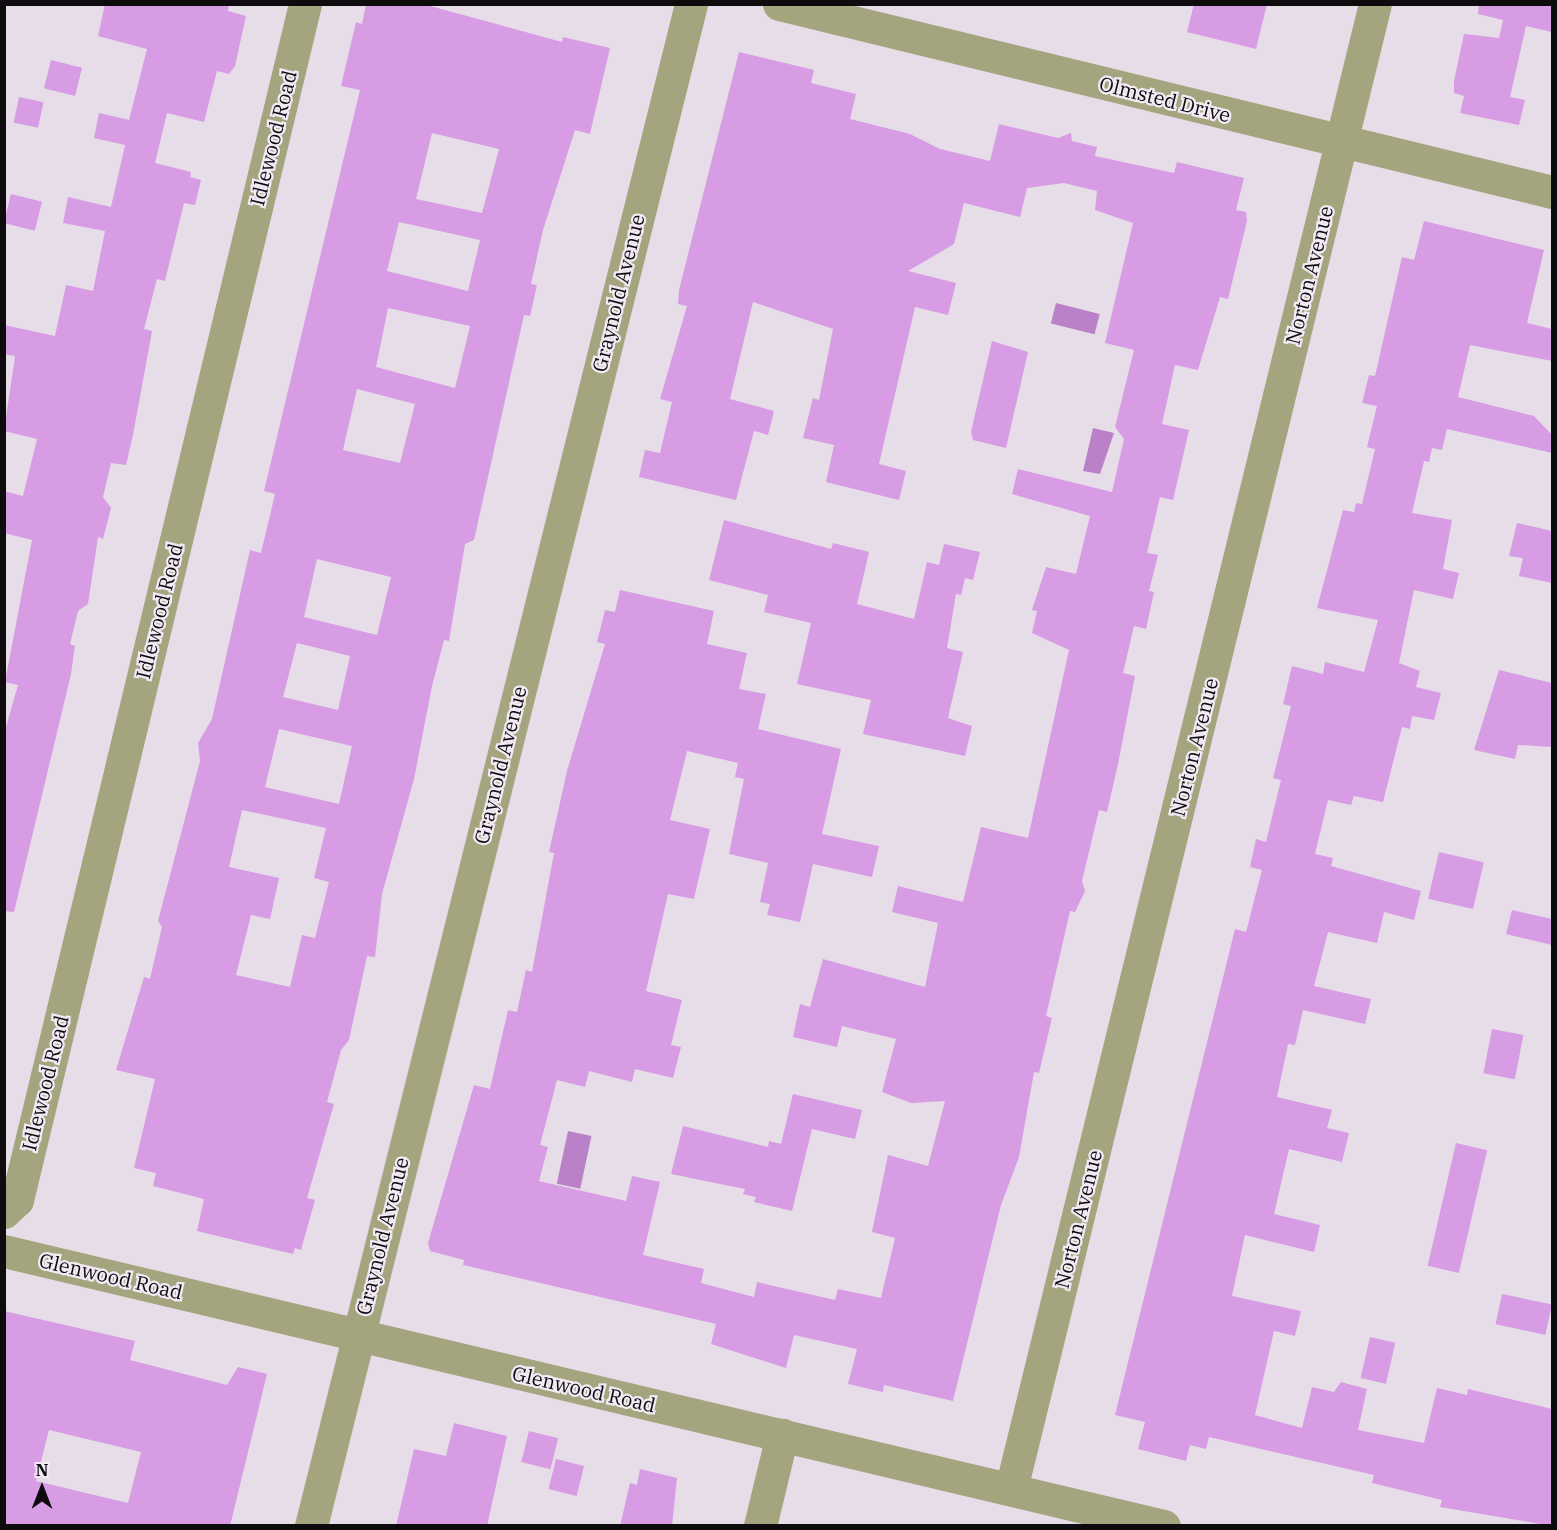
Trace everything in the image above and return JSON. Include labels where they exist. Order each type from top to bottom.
[{"type":"street","name":"Idlewood Road","points":[[4,1212],[17,1200],[305,4]]},
{"type":"street","name":"Graynold Avenue","points":[[311,1526],[691,4]]},
{"type":"street","name":"Olmsted Drive","points":[[778,4],[1552,192]]},
{"type":"street","name":"Norton Avenue","points":[[1011,1489],[1375,4]]},
{"type":"street","name":"Glenwood Road","points":[[4,1251],[1164,1526]]},
{"type":"street","points":[[760,1526],[782,1435]]},
{"type":"shaded area","points":[[1056,303],[1100,314],[1095,334],[1051,323]]},
{"type":"shaded area","points":[[1093,428],[1114,433],[1100,474],[1083,471]]},
{"type":"shaded area","points":[[568,1131],[591,1136],[580,1189],[557,1184]]},
{"type":"building","points":[[105,4],[229,4],[228,11],[246,16],[235,66],[229,74],[217,71],[204,122],[167,113],[155,163],[191,172],[190,177],[201,180],[195,205],[184,203],[165,281],[157,279],[144,329],[152,331],[126,465],[111,463],[103,497],[111,508],[103,539],[98,537],[88,604],[78,611],[70,644],[75,646],[71,674],[14,912],[4,911],[4,734],[18,685],[5,682],[32,540],[4,533],[4,491],[23,496],[37,439],[4,431],[15,356],[4,354],[4,325],[55,336],[66,285],[93,291],[105,231],[63,223],[68,197],[111,207],[125,145],[94,138],[99,113],[129,120],[147,49],[98,36]]},
{"type":"building","points":[[366,4],[423,4],[562,42],[563,37],[610,48],[590,134],[575,130],[543,230],[531,284],[537,285],[530,316],[524,315],[474,540],[465,544],[449,641],[444,640],[432,686],[414,779],[382,894],[375,957],[367,956],[349,1040],[341,1050],[327,1102],[334,1104],[307,1198],[315,1200],[301,1250],[295,1248],[293,1254],[197,1231],[204,1199],[153,1186],[156,1173],[134,1168],[155,1079],[116,1070],[144,977],[150,979],[162,927],[158,921],[200,761],[198,743],[212,719],[250,550],[261,553],[275,494],[264,491],[360,90],[341,86],[356,22],[362,24]],"holes":[[[432,133],[499,149],[482,213],[416,199]],[[399,222],[480,240],[468,291],[387,271]],[[388,308],[470,326],[455,388],[376,367]],[[357,389],[415,404],[400,463],[343,450]],[[317,559],[391,577],[377,635],[304,617]],[[297,643],[350,656],[338,710],[283,697]],[[279,729],[352,746],[339,804],[265,787]],[[242,810],[326,828],[314,878],[329,882],[315,938],[302,935],[290,987],[236,975],[251,915],[270,919],[279,878],[229,867]]]},
{"type":"building","points":[[1194,4],[1267,4],[1256,49],[1187,32]]},
{"type":"building","points":[[1479,4],[1552,4],[1552,32],[1526,26],[1510,97],[1525,100],[1519,125],[1460,113],[1464,96],[1454,93],[1454,81],[1464,34],[1499,38],[1503,20],[1478,14]]},
{"type":"building","points":[[739,52],[814,70],[811,83],[856,94],[850,119],[910,134],[940,149],[990,161],[999,124],[1058,138],[1071,133],[1072,141],[1097,147],[1095,156],[1174,173],[1177,162],[1244,178],[1236,210],[1246,212],[1247,221],[1228,299],[1220,297],[1198,370],[1175,365],[1162,424],[1189,430],[1173,500],[1160,497],[1147,553],[1158,555],[1149,591],[1154,592],[1146,629],[1134,626],[1123,673],[1135,676],[1118,764],[1107,812],[1099,810],[1082,881],[1085,891],[1075,912],[1070,911],[1046,1016],[1052,1018],[1039,1073],[1034,1072],[1019,1157],[1001,1205],[953,1401],[884,1385],[883,1392],[848,1384],[857,1349],[794,1335],[786,1368],[711,1344],[716,1324],[463,1265],[464,1260],[430,1251],[428,1243],[474,1085],[490,1089],[508,1010],[517,1012],[526,970],[532,972],[554,853],[549,852],[567,771],[605,644],[597,642],[605,610],[615,612],[620,590],[714,611],[707,644],[747,653],[739,689],[766,694],[758,729],[841,749],[822,834],[879,846],[872,877],[813,864],[800,922],[767,915],[770,904],[760,902],[768,863],[729,854],[744,779],[735,777],[738,763],[687,751],[670,820],[710,829],[694,899],[668,894],[646,991],[682,1000],[671,1045],[681,1047],[673,1078],[635,1069],[632,1082],[589,1071],[585,1087],[557,1080],[540,1145],[548,1147],[539,1181],[626,1201],[632,1176],[660,1182],[643,1255],[704,1269],[701,1283],[754,1297],[757,1282],[835,1300],[838,1289],[881,1298],[895,1238],[872,1232],[888,1155],[928,1166],[945,1101],[911,1103],[882,1092],[896,1039],[842,1026],[837,1047],[793,1037],[800,1004],[810,1007],[823,959],[925,987],[938,923],[892,912],[898,886],[963,902],[981,827],[1028,838],[1069,650],[1032,633],[1037,611],[1032,610],[1046,567],[1076,574],[1090,516],[1012,494],[1018,469],[1112,492],[1124,439],[1115,427],[1134,350],[1105,343],[1133,223],[1095,210],[1097,191],[1064,183],[1027,188],[1020,217],[964,203],[954,244],[908,271],[956,283],[948,315],[915,307],[879,464],[906,471],[899,500],[826,482],[834,445],[803,438],[813,398],[819,400],[833,329],[753,302],[730,399],[774,411],[768,435],[754,431],[736,500],[639,477],[645,450],[660,453],[672,402],[660,399],[687,306],[678,304],[679,290]]},
{"type":"building","points":[[51,60],[82,68],[75,96],[44,88]]},
{"type":"building","points":[[19,97],[43,102],[38,128],[14,122]]},
{"type":"building","points":[[11,194],[42,202],[35,231],[4,223]]},
{"type":"building","points":[[1424,221],[1544,250],[1527,323],[1552,329],[1552,361],[1470,345],[1458,397],[1534,416],[1552,435],[1552,453],[1447,429],[1442,450],[1432,448],[1429,462],[1424,461],[1412,513],[1452,520],[1443,569],[1459,573],[1453,599],[1414,590],[1399,663],[1420,671],[1416,687],[1441,693],[1434,720],[1412,716],[1410,729],[1402,727],[1383,802],[1354,796],[1351,805],[1328,800],[1315,854],[1333,858],[1331,866],[1421,891],[1414,920],[1384,912],[1377,943],[1328,932],[1314,986],[1371,999],[1365,1024],[1303,1010],[1295,1045],[1288,1044],[1277,1097],[1332,1110],[1327,1128],[1349,1133],[1342,1162],[1289,1149],[1274,1214],[1320,1225],[1314,1252],[1245,1235],[1232,1296],[1301,1311],[1295,1336],[1274,1331],[1255,1415],[1302,1428],[1312,1387],[1334,1392],[1341,1382],[1367,1389],[1358,1430],[1424,1443],[1437,1388],[1467,1395],[1468,1389],[1552,1409],[1552,1526],[1440,1507],[1442,1500],[1372,1483],[1374,1475],[1209,1437],[1206,1449],[1190,1445],[1186,1461],[1138,1449],[1145,1422],[1115,1415],[1235,929],[1246,932],[1262,870],[1250,867],[1256,839],[1266,842],[1281,780],[1273,778],[1291,706],[1283,704],[1292,666],[1323,674],[1325,662],[1364,672],[1378,620],[1317,608],[1343,510],[1354,512],[1356,503],[1362,504],[1375,449],[1367,447],[1377,406],[1362,403],[1369,375],[1375,376],[1402,257],[1414,260]]},
{"type":"building","points":[[992,341],[1028,352],[1006,448],[973,440],[971,432]]},
{"type":"building","points":[[724,520],[831,549],[833,543],[869,552],[857,604],[914,619],[927,562],[939,565],[944,544],[980,552],[973,580],[965,578],[961,595],[956,594],[947,648],[963,652],[948,718],[972,726],[965,756],[863,734],[871,700],[797,684],[811,623],[764,612],[768,595],[709,580]]},
{"type":"building","points":[[1517,523],[1552,531],[1552,583],[1519,576],[1523,558],[1509,556]]},
{"type":"building","points":[[1499,670],[1552,683],[1552,747],[1518,745],[1515,759],[1474,750]]},
{"type":"building","points":[[1439,852],[1484,862],[1473,909],[1428,899]]},
{"type":"building","points":[[1512,910],[1552,919],[1552,945],[1506,934]]},
{"type":"building","points":[[1492,1029],[1523,1035],[1515,1079],[1483,1073]]},
{"type":"building","points":[[793,1094],[862,1110],[855,1139],[812,1129],[792,1211],[754,1202],[756,1197],[743,1194],[745,1189],[671,1174],[683,1126],[768,1147],[769,1141],[781,1144]]},
{"type":"building","points":[[1456,1143],[1487,1150],[1459,1273],[1428,1266]]},
{"type":"building","points":[[1502,1294],[1552,1305],[1545,1335],[1496,1324]]},
{"type":"building","points":[[4,1311],[135,1341],[130,1360],[227,1385],[238,1367],[267,1374],[230,1526],[4,1526]],"holes":[[[49,1430],[141,1452],[128,1503],[36,1481]]]},
{"type":"building","points":[[1370,1337],[1395,1343],[1386,1384],[1361,1378]]},
{"type":"building","points":[[454,1423],[507,1436],[487,1526],[396,1526],[414,1449],[446,1456]]},
{"type":"building","points":[[529,1431],[558,1438],[550,1469],[521,1462]]},
{"type":"building","points":[[556,1459],[584,1466],[577,1496],[549,1489]]},
{"type":"building","points":[[640,1469],[677,1478],[672,1526],[620,1526],[630,1483],[637,1485]]}]
